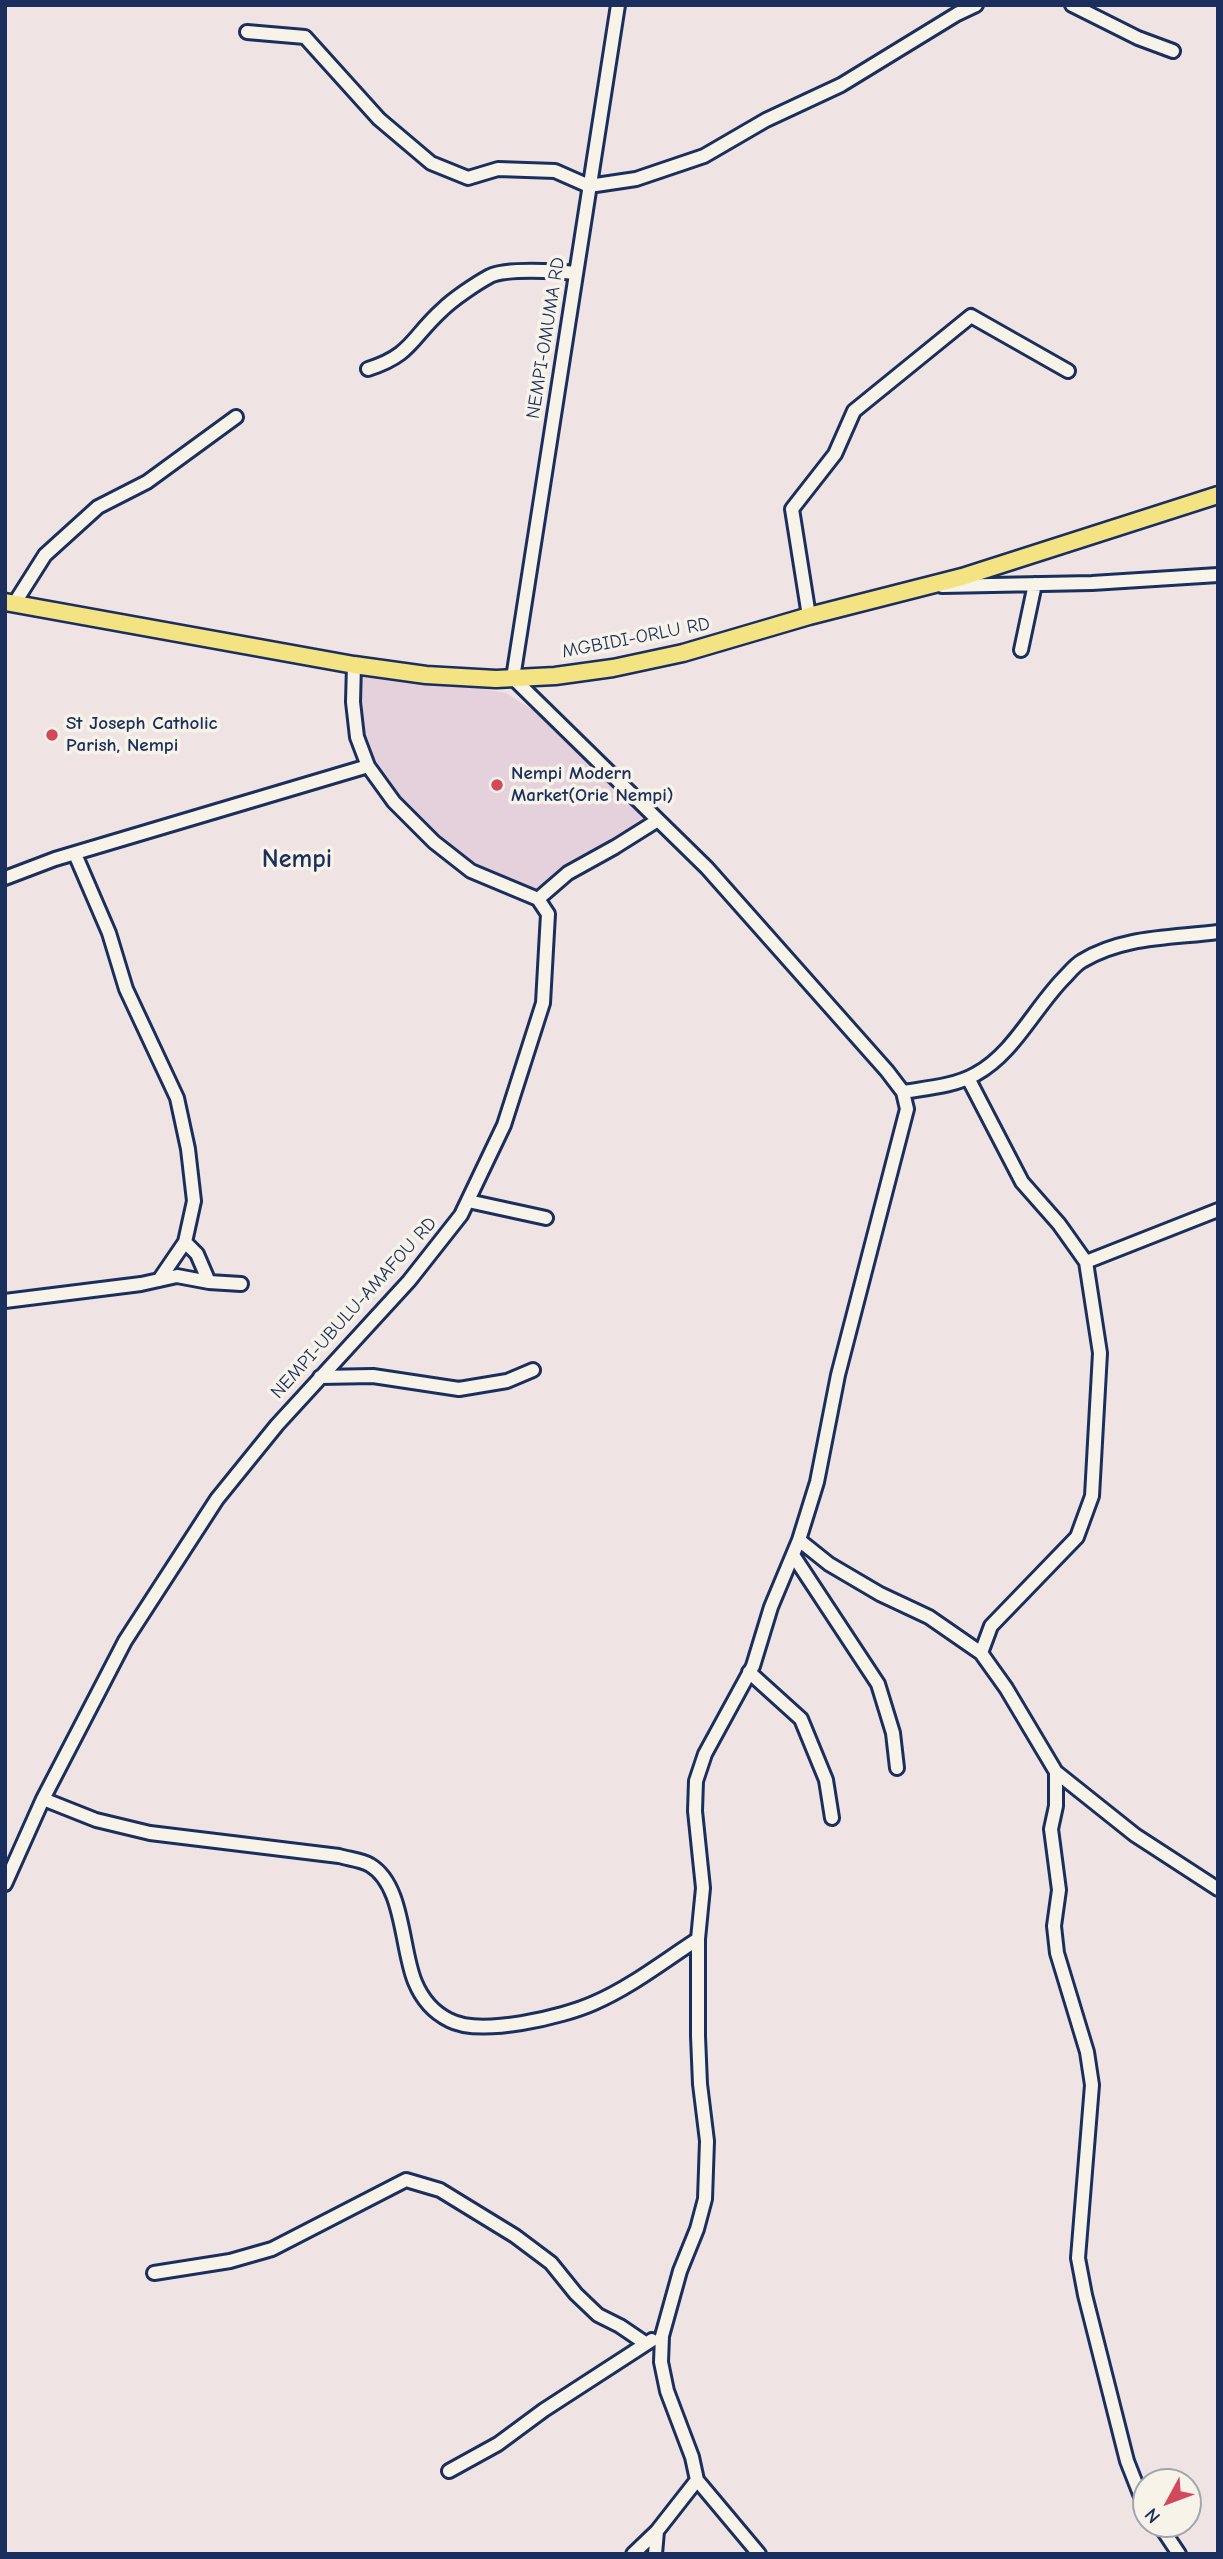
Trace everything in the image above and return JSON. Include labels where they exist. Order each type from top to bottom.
[{"type":"main road","name":"MGBIDI-ORLU RD","points":[[9,603],[354,665],[426,675],[513,678],[555,676],[613,668],[683,653],[809,616],[962,578],[1218,495]]},
{"type":"street","name":"NEMPI-OMUMA RD","points":[[513,678],[618,5]]},
{"type":"street","points":[[247,32],[304,37],[379,119],[430,163],[468,178],[498,169],[555,171],[589,186],[636,179],[704,156],[766,120],[841,85],[976,5]]},
{"type":"street","points":[[1072,5],[1138,38],[1173,51]]},
{"type":"street","points":[[368,369],[391,361],[413,344],[442,309],[492,275],[544,270],[575,273]]},
{"type":"street","points":[[809,616],[792,509],[835,454],[854,411],[971,316],[1068,371]]},
{"type":"street","points":[[9,603],[45,555],[98,507],[147,482],[236,417]]},
{"type":"street","points":[[926,587],[1218,575]]},
{"type":"street","points":[[1021,650],[1035,584]]},
{"type":"street","points":[[354,665],[353,702],[357,737],[368,766],[394,802],[434,842],[471,871],[538,899],[568,873],[658,820]]},
{"type":"street","points":[[513,678],[707,867],[887,1071],[903,1092],[907,1109],[838,1376],[817,1482],[799,1541],[771,1607],[749,1672],[705,1754],[696,1781],[695,1811],[703,1888],[698,1939],[698,2036],[700,2084],[707,2141],[705,2199],[697,2229],[680,2271],[662,2336],[661,2362],[667,2391],[692,2458],[697,2480],[758,2554]]},
{"type":"street","points":[[5,878],[75,854],[368,766]]},
{"type":"street","points":[[75,854],[109,933],[126,989],[177,1098],[188,1149],[194,1201],[185,1242],[159,1280]]},
{"type":"street","name":"NEMPI-UBULU-AMAFOU RD","points":[[5,1884],[43,1800],[125,1642],[217,1499],[277,1425],[436,1250],[461,1215],[504,1125],[543,1003],[548,914],[538,899]]},
{"type":"street","points":[[903,1092],[968,1078],[979,1073],[1003,1054],[1047,996],[1080,962],[1104,949],[1143,939],[1218,932]]},
{"type":"street","points":[[968,1078],[1022,1181],[1059,1224],[1086,1262],[1100,1353],[1098,1422],[1091,1496],[1077,1536],[991,1626],[981,1653]]},
{"type":"street","points":[[468,1201],[546,1218]]},
{"type":"street","points":[[1086,1262],[1218,1210]]},
{"type":"street","points":[[185,1242],[197,1254],[209,1282]]},
{"type":"street","points":[[5,1301],[177,1276],[241,1284]]},
{"type":"street","points":[[320,1377],[373,1376],[459,1389],[507,1381],[533,1370]]},
{"type":"street","points":[[799,1541],[880,1594],[929,1617],[981,1653],[1006,1688],[1056,1772],[1135,1835],[1218,1889]]},
{"type":"street","points":[[793,1555],[878,1684],[893,1733],[897,1768]]},
{"type":"street","points":[[749,1672],[801,1719],[826,1780],[832,1818]]},
{"type":"street","points":[[1056,1772],[1056,1806],[1051,1829],[1059,1889],[1054,1926],[1057,1953],[1087,2052],[1092,2085],[1078,2258],[1084,2295],[1132,2474]]},
{"type":"street","points":[[43,1800],[96,1820],[150,1833],[340,1856],[369,1865],[383,1877],[392,1895],[415,1981],[429,2007],[451,2022],[471,2026],[503,2025],[552,2018],[594,2003],[628,1985],[698,1939]]},
{"type":"street","points":[[154,2273],[230,2261],[272,2249],[406,2180],[440,2190],[514,2236],[551,2263],[576,2294],[598,2315],[645,2343]]},
{"type":"street","points":[[449,2471],[498,2444],[645,2343],[662,2336]]},
{"type":"street","points":[[632,2554],[657,2532],[697,2480]]},
{"type":"street","points":[[655,2554],[657,2532]]},
{"type":"street","points":[[1169,2538],[1180,2554]]},
{"type":"shaded area","name":"Nempi Modern Market(Orie Nempi)","points":[[354,665],[506,693],[542,716],[651,824],[538,899],[465,866],[405,812],[368,766],[356,727]]},
{"type":"place","name":"St Joseph Catholic Parish, Nempi","points":[[52,735]]},
{"type":"place","name":"Nempi Modern Market(Orie Nempi)","points":[[497,785]]},
{"type":"district","name":"Nempi","points":[[297,860]]}]
